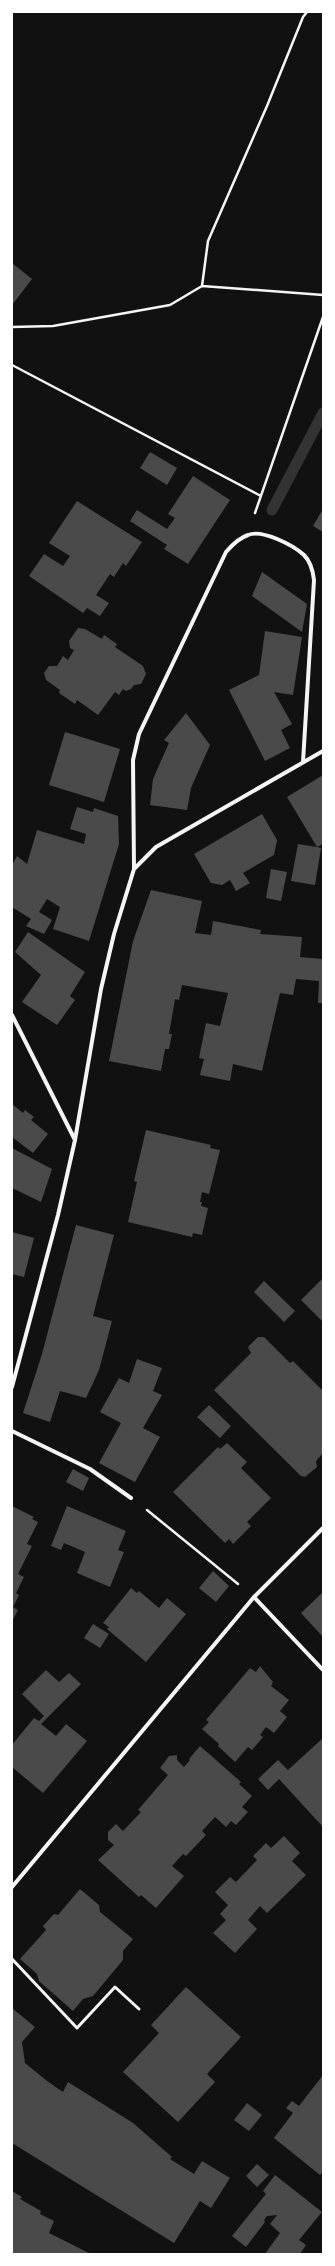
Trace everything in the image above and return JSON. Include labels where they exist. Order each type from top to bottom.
[{"type":"street","points":[[12,1387],[58,1215],[75,1140],[101,989],[114,934],[134,869],[133,760],[139,734],[226,552],[232,545],[248,535],[258,533],[277,538],[303,554],[313,571],[314,580],[303,762]]},
{"type":"street","points":[[134,869],[156,847],[323,751]]},
{"type":"street","points":[[12,1015],[75,1140]]},
{"type":"street","points":[[12,1431],[90,1468],[131,1498]]},
{"type":"street","points":[[12,1887],[254,1597],[323,1528]]},
{"type":"street","points":[[254,1597],[323,1670]]},
{"type":"lane","points":[[12,1959],[77,2028],[115,1988],[139,2009]]},
{"type":"path","points":[[202,286],[208,241],[267,106],[303,17],[308,12]]},
{"type":"path","points":[[12,327],[53,326],[170,305],[202,286],[323,295]]},
{"type":"path","points":[[248,535],[323,317]]},
{"type":"path","points":[[12,365],[261,496]]},
{"type":"path","points":[[131,1498],[254,1597]]},
{"type":"building","points":[[12,263],[32,279],[12,305]]},
{"type":"building","points":[[150,452],[177,468],[167,485],[140,468]]},
{"type":"building","points":[[193,476],[230,500],[188,564],[164,549],[167,545],[130,521],[137,510],[167,529],[175,518],[168,514]]},
{"type":"building","points":[[77,501],[142,542],[126,566],[123,563],[114,577],[110,574],[96,595],[109,603],[100,616],[87,608],[83,613],[29,576],[44,554],[63,566],[70,556],[49,543]]},
{"type":"building","points":[[323,509],[323,532],[313,526]]},
{"type":"building","points":[[262,572],[307,604],[302,632],[252,596]]},
{"type":"building","points":[[78,628],[85,629],[102,639],[104,635],[117,644],[115,647],[143,666],[146,674],[141,684],[134,685],[131,689],[126,691],[123,689],[119,695],[115,692],[98,715],[77,700],[75,704],[59,693],[60,690],[46,680],[44,673],[49,666],[57,666],[63,656],[68,660],[74,650],[70,648],[69,641]]},
{"type":"building","points":[[265,631],[302,637],[293,695],[274,692],[292,724],[281,730],[290,748],[265,761],[229,690],[259,675]]},
{"type":"building","points":[[186,713],[210,745],[191,788],[187,810],[150,805],[153,779],[169,743],[164,740]]},
{"type":"building","points":[[65,732],[120,749],[104,802],[49,785]]},
{"type":"building","points":[[323,775],[323,844],[317,847],[287,797]]},
{"type":"building","points":[[77,807],[93,812],[94,808],[118,816],[119,844],[89,941],[53,929],[60,907],[47,899],[39,912],[52,920],[44,934],[26,926],[31,919],[12,907],[12,865],[17,856],[27,864],[37,830],[84,844],[86,834],[70,829]]},
{"type":"building","points":[[262,814],[277,840],[274,855],[243,873],[250,883],[236,891],[230,880],[222,885],[211,883],[194,854]]},
{"type":"building","points":[[298,844],[321,848],[315,885],[291,881]]},
{"type":"building","points":[[271,869],[287,872],[281,901],[266,898]]},
{"type":"building","points":[[151,890],[202,901],[195,933],[211,935],[213,921],[261,930],[260,934],[302,937],[300,957],[322,959],[323,955],[323,1003],[318,1003],[319,981],[296,979],[293,995],[280,993],[262,1071],[233,1064],[230,1081],[200,1075],[204,1059],[199,1058],[206,1023],[220,1026],[228,993],[182,985],[179,1000],[175,999],[169,1034],[172,1034],[169,1049],[165,1049],[161,1071],[109,1061],[133,941]]},
{"type":"building","points":[[28,932],[85,972],[70,996],[75,1000],[57,1025],[22,1002],[41,975],[15,952]]},
{"type":"building","points":[[12,1104],[23,1113],[25,1110],[34,1117],[31,1120],[48,1134],[33,1153],[12,1137]]},
{"type":"building","points":[[146,1130],[211,1145],[210,1148],[220,1150],[209,1194],[202,1192],[200,1202],[202,1202],[201,1206],[208,1208],[202,1235],[193,1233],[192,1237],[128,1222],[137,1182],[134,1181]]},
{"type":"building","points":[[12,1148],[52,1169],[41,1202],[12,1188]]},
{"type":"building","points":[[76,1225],[114,1235],[93,1316],[112,1321],[99,1370],[86,1398],[60,1391],[50,1422],[23,1413],[42,1354]]},
{"type":"building","points":[[12,1232],[34,1238],[24,1277],[12,1274]]},
{"type":"building","points":[[323,1278],[323,1322],[301,1300]]},
{"type":"building","points":[[264,1281],[295,1311],[284,1322],[254,1292]]},
{"type":"building","points":[[258,1337],[264,1337],[290,1363],[293,1361],[323,1391],[323,1453],[316,1461],[317,1467],[305,1477],[301,1476],[214,1390],[251,1353],[248,1347]]},
{"type":"building","points":[[137,1359],[162,1368],[153,1391],[162,1395],[143,1428],[160,1437],[135,1482],[99,1463],[121,1423],[100,1412],[119,1378],[129,1383]]},
{"type":"building","points":[[209,1405],[231,1426],[220,1438],[197,1417]]},
{"type":"building","points":[[227,1443],[247,1462],[241,1468],[271,1498],[247,1522],[251,1526],[233,1544],[229,1539],[225,1543],[173,1492],[218,1447],[220,1449]]},
{"type":"building","points":[[73,1469],[89,1478],[83,1491],[66,1482]]},
{"type":"building","points":[[12,1506],[34,1517],[32,1519],[38,1522],[27,1544],[32,1546],[18,1574],[24,1577],[16,1593],[19,1595],[13,1607],[18,1610],[12,1621]]},
{"type":"building","points":[[67,1506],[126,1531],[118,1550],[124,1552],[110,1587],[77,1573],[85,1552],[64,1543],[61,1550],[51,1546]]},
{"type":"building","points":[[213,1571],[229,1586],[216,1602],[199,1588]]},
{"type":"building","points":[[131,1588],[137,1593],[139,1591],[159,1608],[167,1598],[186,1614],[146,1662],[107,1629],[109,1627],[103,1623]]},
{"type":"building","points":[[323,1592],[323,1637],[301,1613]]},
{"type":"building","points":[[93,1624],[109,1634],[100,1648],[84,1638]]},
{"type":"building","points":[[260,1666],[273,1682],[271,1686],[289,1700],[280,1711],[287,1717],[274,1733],[266,1727],[260,1735],[263,1737],[252,1750],[248,1747],[235,1762],[218,1746],[219,1744],[202,1729],[209,1722],[206,1720],[250,1668],[256,1672]]},
{"type":"building","points":[[46,1670],[59,1682],[69,1673],[81,1684],[41,1724],[56,1736],[66,1724],[87,1741],[43,1793],[12,1767],[12,1745],[34,1718],[39,1721],[44,1716],[22,1694]]},
{"type":"building","points":[[323,1738],[323,1827],[279,1779],[268,1790],[258,1779],[278,1760],[288,1770]]},
{"type":"building","points":[[200,1746],[241,1782],[239,1784],[252,1796],[242,1807],[248,1812],[236,1825],[231,1821],[226,1827],[215,1817],[202,1831],[206,1835],[186,1856],[183,1854],[172,1866],[184,1876],[156,1908],[141,1895],[139,1897],[98,1860],[114,1845],[108,1840],[108,1832],[116,1824],[123,1831],[141,1812],[138,1810],[168,1775],[160,1768],[169,1756],[177,1755],[177,1760],[184,1767]]},
{"type":"building","points":[[284,1836],[300,1853],[292,1861],[306,1875],[267,1913],[260,1906],[248,1920],[257,1929],[235,1953],[213,1933],[226,1920],[220,1914],[228,1905],[215,1892],[230,1877],[236,1882],[257,1860],[253,1856],[266,1843],[271,1848]]},
{"type":"building","points":[[80,1889],[99,1905],[100,1912],[133,1939],[123,1951],[123,1960],[93,1996],[83,1999],[73,2011],[39,1981],[37,1974],[20,1959],[46,1930],[43,1926],[54,1914],[58,1915]]},
{"type":"building","points":[[186,1987],[241,2037],[207,2074],[215,2082],[178,2122],[123,2072],[159,2033],[151,2025]]},
{"type":"building","points":[[12,2008],[35,2027],[22,2042],[25,2063],[47,2081],[63,2092],[68,2082],[133,2123],[172,2157],[170,2159],[194,2174],[202,2161],[230,2178],[211,2208],[200,2201],[174,2243],[12,2143]]},
{"type":"building","points":[[323,2075],[323,2172],[320,2175],[274,2138],[293,2113],[286,2108],[292,2101],[299,2106]]},
{"type":"building","points":[[247,2103],[262,2115],[249,2131],[234,2120]]},
{"type":"building","points":[[257,2164],[269,2175],[257,2187],[246,2176]]},
{"type":"building","points":[[275,2175],[322,2212],[299,2240],[306,2245],[300,2254],[265,2254],[280,2233],[270,2224],[277,2215],[267,2216],[264,2220],[265,2222],[246,2247],[232,2236],[266,2194],[263,2191]]},
{"type":"building","points":[[12,2191],[22,2197],[20,2199],[41,2211],[40,2214],[54,2221],[49,2233],[91,2254],[12,2254]]},
{"type":"waterway","points":[[272,510],[323,413]]}]
